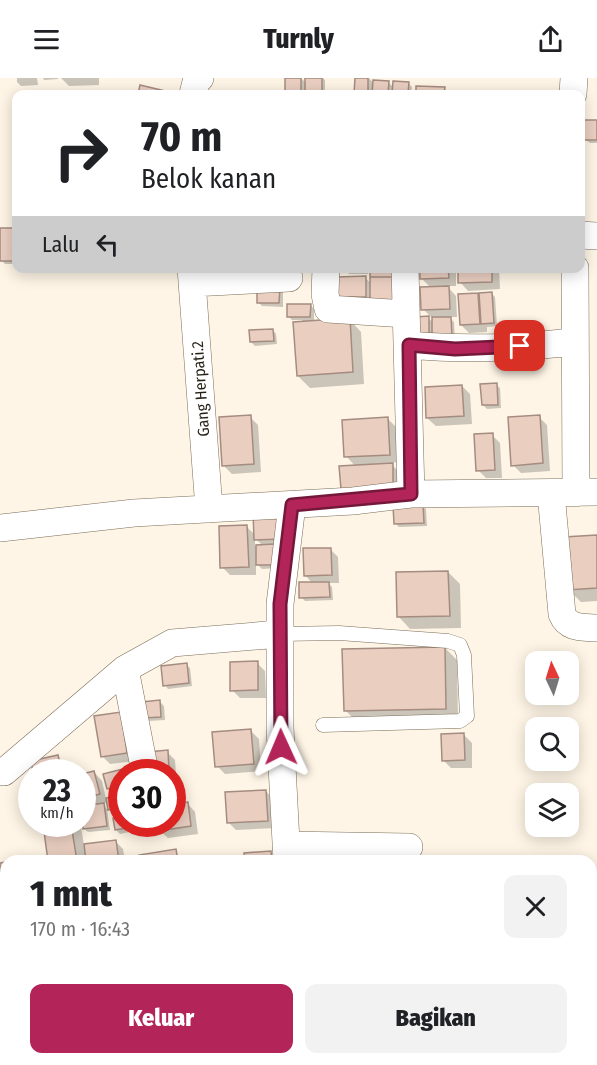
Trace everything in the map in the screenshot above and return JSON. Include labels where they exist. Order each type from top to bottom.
[{"type":"street","points":[[326,273],[325,294],[328,309],[406,314]]},
{"type":"street","points":[[405,273],[409,345],[411,494]]},
{"type":"street","points":[[576,273],[582,335],[575,493],[562,614],[569,625],[597,628]]},
{"type":"street","points":[[191,276],[289,278]]},
{"type":"street","name":"Gang Herpati.2","points":[[191,276],[209,509]]},
{"type":"street","points":[[409,345],[455,349],[542,346],[582,335]]},
{"type":"street","points":[[0,528],[134,513],[292,505],[411,494],[575,493]]},
{"type":"street","points":[[292,505],[280,604],[280,728],[286,853],[409,847]]},
{"type":"street","points":[[4,772],[125,669],[171,643],[280,634]]},
{"type":"street","points":[[125,669],[142,759]]},
{"type":"lane","points":[[280,634],[339,633],[448,641],[460,645],[464,656],[467,716],[460,722],[323,725]]},
{"type":"building","points":[[285,78],[301,78],[301,90],[285,90]]},
{"type":"building","points":[[305,78],[322,78],[322,90],[305,90]]},
{"type":"building","points":[[355,78],[368,78],[368,90],[354,90]]},
{"type":"building","points":[[373,80],[389,81],[388,90],[372,90]]},
{"type":"building","points":[[393,81],[409,82],[408,90],[392,90]]},
{"type":"building","points":[[140,85],[161,90],[139,90]]},
{"type":"building","points":[[416,86],[445,87],[445,90],[416,90]]},
{"type":"building","points":[[585,120],[597,120],[597,140],[585,140]]},
{"type":"building","points":[[0,228],[12,228],[12,261],[0,261]]},
{"type":"building","points":[[370,273],[396,273],[396,277],[370,277]]},
{"type":"building","points":[[420,273],[448,273],[449,278],[420,279]]},
{"type":"building","points":[[458,273],[492,273],[492,282],[458,283]]},
{"type":"building","points":[[366,276],[366,297],[337,297],[337,277]]},
{"type":"building","points":[[370,277],[400,277],[400,300],[370,300]]},
{"type":"building","points":[[257,285],[280,286],[279,303],[257,303]]},
{"type":"building","points":[[449,286],[450,309],[421,310],[420,287]]},
{"type":"building","points":[[492,292],[494,323],[481,324],[479,293]]},
{"type":"building","points":[[478,293],[480,324],[460,325],[458,294]]},
{"type":"building","points":[[287,304],[311,304],[310,317],[287,317]]},
{"type":"building","points":[[429,316],[429,338],[415,338],[415,317]]},
{"type":"building","points":[[432,317],[451,317],[452,337],[432,337]]},
{"type":"building","points":[[350,318],[353,372],[297,376],[293,322]]},
{"type":"building","points":[[273,329],[274,341],[250,342],[249,330]]},
{"type":"building","points":[[497,383],[498,405],[482,405],[480,384]]},
{"type":"building","points":[[462,385],[464,416],[426,418],[425,387]]},
{"type":"building","points":[[251,415],[254,464],[222,466],[219,417]]},
{"type":"building","points":[[540,415],[543,463],[511,466],[508,417]]},
{"type":"building","points":[[388,417],[390,455],[344,457],[342,420]]},
{"type":"building","points":[[493,433],[495,470],[476,471],[474,434]]},
{"type":"building","points":[[393,463],[393,486],[341,489],[339,466]]},
{"type":"building","points":[[423,504],[424,523],[394,524],[393,505]]},
{"type":"building","points":[[279,510],[281,539],[254,540],[253,511]]},
{"type":"building","points":[[247,525],[249,567],[220,568],[219,526]]},
{"type":"building","points":[[597,535],[597,588],[567,590],[564,537]]},
{"type":"building","points":[[274,544],[275,565],[256,565],[256,545]]},
{"type":"building","points":[[303,548],[331,548],[332,575],[304,576]]},
{"type":"building","points":[[448,571],[450,616],[397,617],[396,572]]},
{"type":"building","points":[[299,582],[329,582],[330,597],[299,598]]},
{"type":"building","points":[[445,647],[446,709],[344,711],[342,649]]},
{"type":"building","points":[[258,661],[258,690],[230,691],[230,662]]},
{"type":"building","points":[[187,663],[189,683],[163,686],[161,666]]},
{"type":"building","points":[[160,700],[161,717],[143,718],[142,702]]},
{"type":"building","points":[[121,712],[127,753],[101,757],[94,716]]},
{"type":"building","points":[[251,729],[254,764],[215,767],[212,732]]},
{"type":"building","points":[[464,733],[465,760],[442,761],[441,734]]},
{"type":"building","points":[[168,750],[168,759],[149,759],[148,752]]},
{"type":"building","points":[[58,755],[59,759],[40,759]]},
{"type":"building","points":[[108,773],[108,789],[107,789],[103,774]]},
{"type":"building","points":[[96,779],[100,794],[96,795]]},
{"type":"building","points":[[266,790],[268,821],[227,823],[225,792]]},
{"type":"building","points":[[186,802],[188,802],[191,826],[186,827]]},
{"type":"building","points":[[104,803],[107,826],[96,827],[96,804]]},
{"type":"building","points":[[45,837],[73,837],[76,855],[47,855]]},
{"type":"building","points":[[116,840],[118,855],[85,855],[84,844]]},
{"type":"building","points":[[176,849],[177,855],[139,855]]},
{"type":"building","points":[[271,851],[271,855],[244,855],[244,853]]},
{"type":"route","points":[[281,747],[280,604],[292,505],[411,494],[409,345],[455,349],[520,346]]}]
